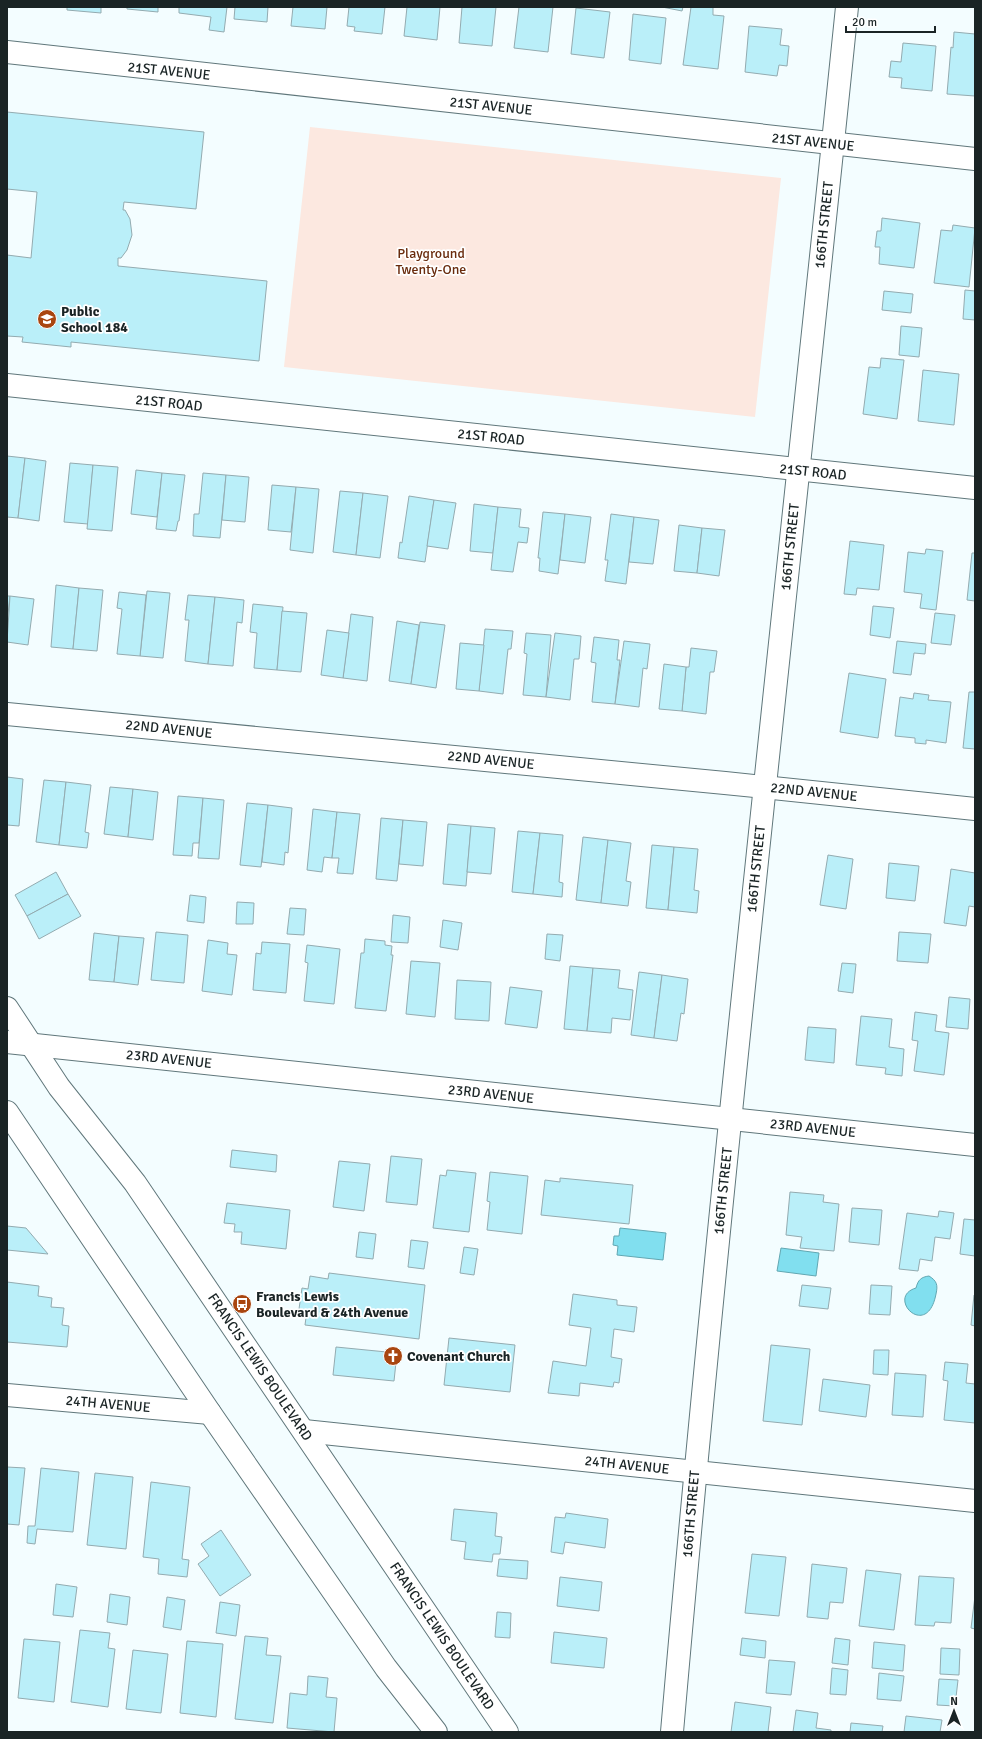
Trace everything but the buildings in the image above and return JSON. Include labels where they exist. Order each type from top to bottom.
[{"type":"street","name":"166TH STREET","points":[[672,1732],[695,1472],[730,1119],[847,7]]},
{"type":"street","name":"21ST AVENUE","points":[[7,52],[833,145],[975,159]]},
{"type":"street","name":"21ST ROAD","points":[[7,385],[975,488]]},
{"type":"street","name":"22ND AVENUE","points":[[7,714],[764,787],[975,809]]},
{"type":"street","name":"FRANCIS LEWIS BOULEVARD","points":[[7,1008],[59,1087],[135,1183],[507,1732]]},
{"type":"street","name":"23RD AVENUE","points":[[7,1042],[975,1145]]},
{"type":"street","points":[[7,1112],[210,1413],[386,1668],[436,1732]]},
{"type":"street","name":"24TH AVENUE","points":[[7,1395],[210,1413]]},
{"type":"street","name":"24TH AVENUE","points":[[304,1431],[975,1501]]},
{"type":"green space","name":"Playground Twenty-One","points":[[310,127],[781,178],[755,417],[284,367]]},
{"type":"water","points":[[620,1228],[666,1233],[663,1260],[617,1255],[618,1246],[613,1245],[614,1236],[619,1236]]},
{"type":"water","points":[[781,1248],[819,1253],[816,1276],[777,1271]]},
{"type":"water","points":[[929,1276],[936,1284],[936,1294],[931,1308],[925,1314],[918,1315],[911,1312],[906,1306],[905,1299],[908,1293],[916,1288],[920,1279]]},
{"type":"place","name":"Public School 184","points":[[47,319]]},
{"type":"place","name":"Francis Lewis Boulevard & 24th Avenue","points":[[242,1304]]},
{"type":"place","name":"Covenant Church","points":[[393,1356]]}]
